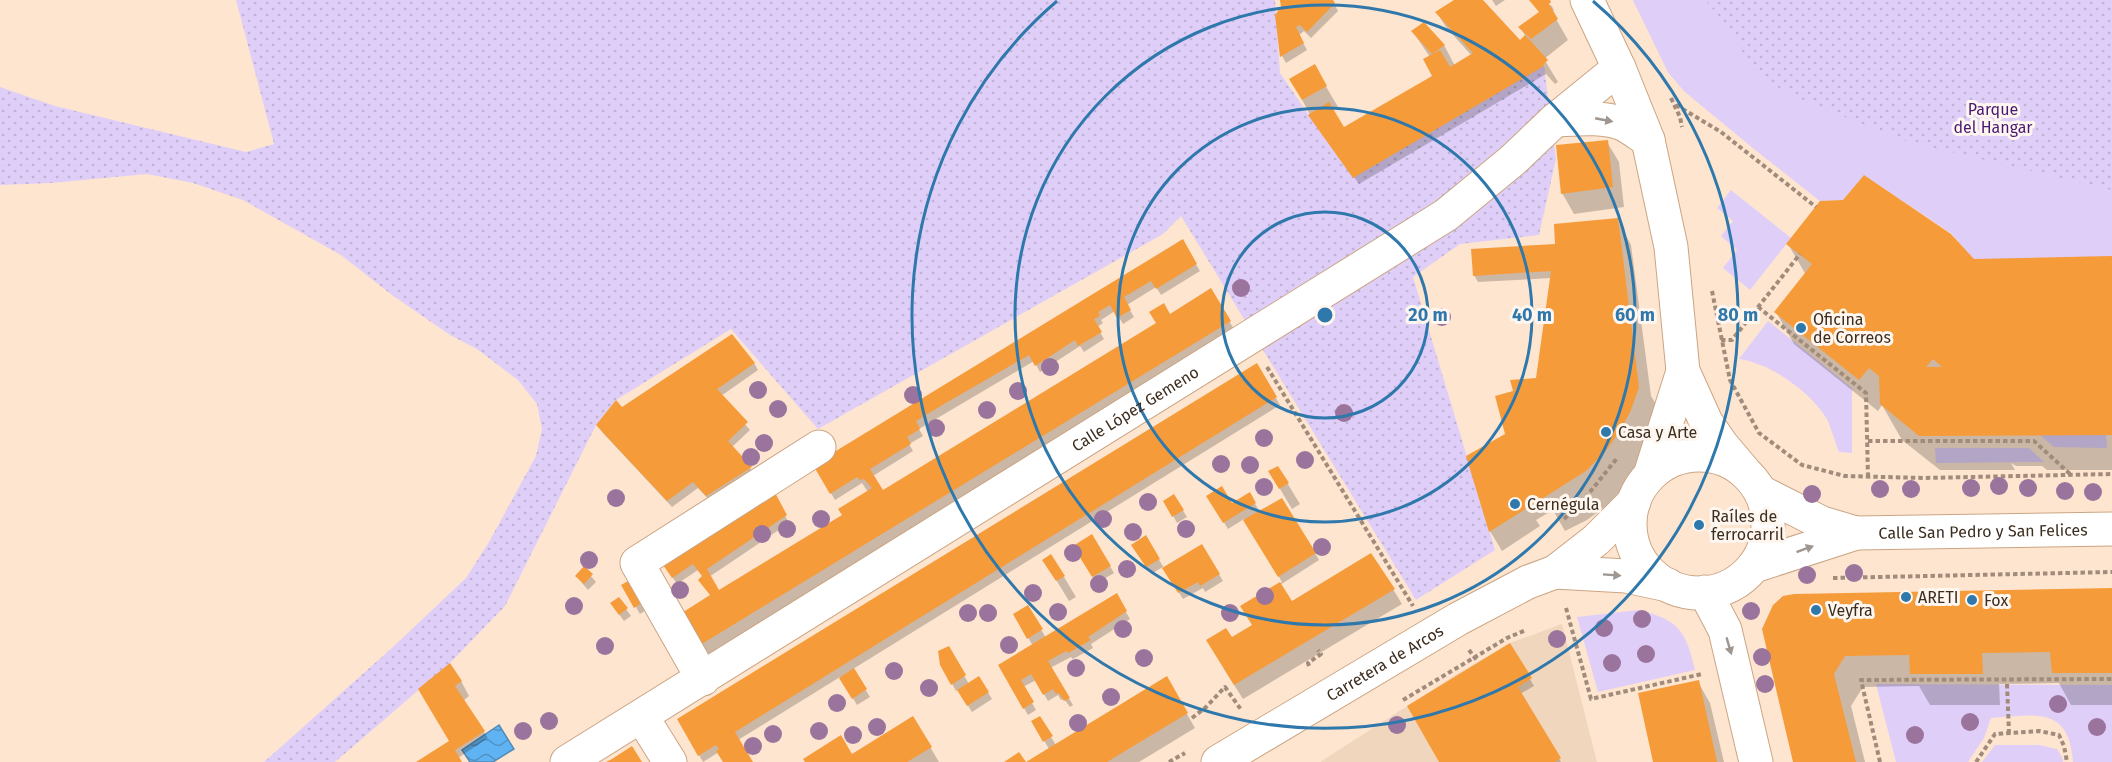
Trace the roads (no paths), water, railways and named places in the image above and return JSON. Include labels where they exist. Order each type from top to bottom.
[{"type":"street","points":[[1587,0],[1619,68],[1648,140],[1671,247],[1683,371],[1706,422],[1722,446],[1752,481],[1768,516],[1764,547],[1754,566],[1730,586],[1705,592],[1690,592],[1668,585],[1650,573],[1639,558],[1630,529],[1634,502],[1641,486],[1652,472],[1683,371]]},
{"type":"street","name":"Calle López Gemeno","points":[[567,762],[1446,215],[1513,160],[1555,120],[1619,68]]},
{"type":"street","points":[[1555,120],[1592,118],[1607,120],[1623,125],[1648,140]]},
{"type":"street","points":[[703,679],[637,563],[819,447]]},
{"type":"street","points":[[1652,472],[1674,459],[1702,454],[1719,457],[1752,481]]},
{"type":"street","name":"Calle San Pedro y San Felices","points":[[1752,481],[1822,523],[1856,533]]},
{"type":"street","name":"Carretera de Arcos","points":[[1560,587],[1596,540],[1634,502]]},
{"type":"street","name":"Calle San Pedro y San Felices","points":[[1754,566],[1856,533],[2112,529]]},
{"type":"street","name":"Carretera de Arcos","points":[[1236,757],[1458,620],[1528,582],[1560,587],[1626,576],[1668,585]]},
{"type":"street","points":[[1705,592],[1725,630],[1756,762]]},
{"type":"street","points":[[642,717],[670,762]]},
{"type":"water","points":[[499,725],[514,749],[493,762],[470,762],[462,750]]},
{"type":"place","name":"Oficina de Correos","points":[[1801,328]]},
{"type":"place","name":"Casa y Arte","points":[[1606,432]]},
{"type":"place","name":"Cernégula","points":[[1515,504]]},
{"type":"place","name":"Raíles de ferrocarril","points":[[1699,525]]},
{"type":"place","name":"ARETI","points":[[1906,597]]},
{"type":"place","name":"Fox","points":[[1972,600]]},
{"type":"place","name":"Veyfra","points":[[1816,610]]},
{"type":"park label","name":"Parque del Hangar","points":[[1993,118]]}]
